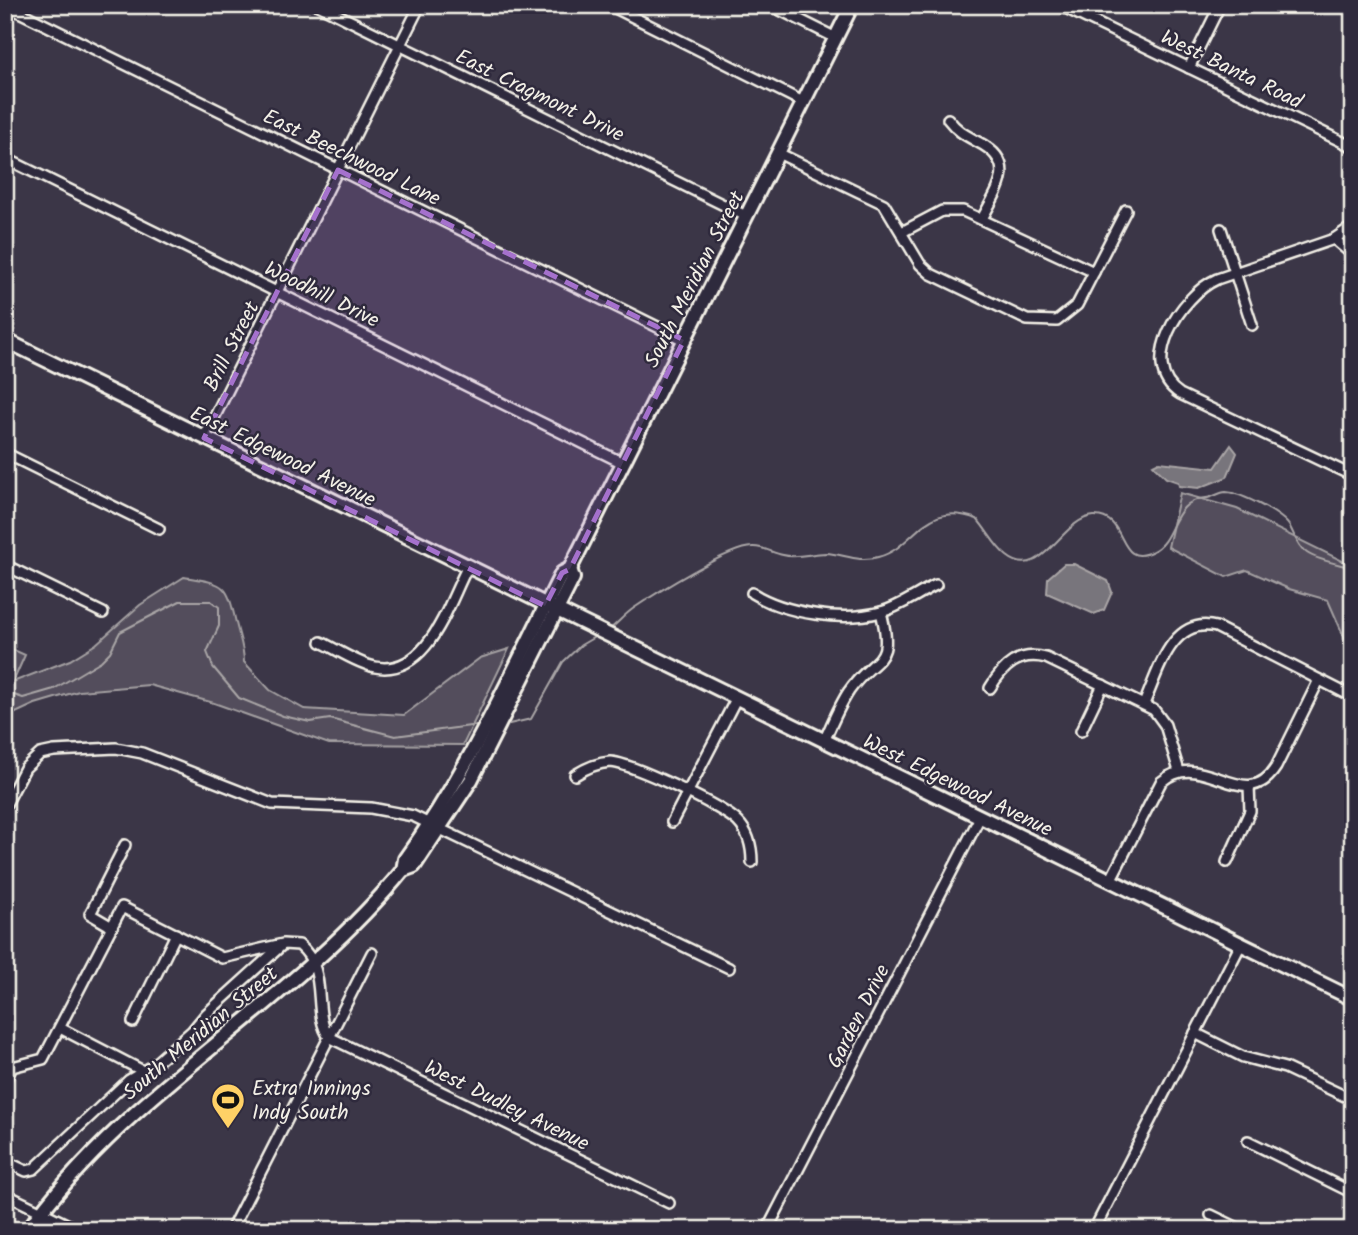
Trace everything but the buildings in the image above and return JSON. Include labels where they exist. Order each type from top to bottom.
[{"type":"main road","name":"South Meridian Street","points":[[436,826],[490,745],[551,608],[562,573],[570,569],[852,5]]},
{"type":"main road","name":"East Edgewood Avenue","points":[[5,340],[551,608]]},
{"type":"main road","name":"South Meridian Street","points":[[28,1230],[110,1136],[343,937],[403,870],[414,866],[496,706],[551,608]]},
{"type":"main road","name":"West Edgewood Avenue","points":[[551,608],[1353,999]]},
{"type":"street","name":"East Cragmont Drive","points":[[318,5],[746,216]]},
{"type":"street","name":"Brill Street","points":[[204,438],[420,5]]},
{"type":"street","points":[[610,5],[803,102]]},
{"type":"street","points":[[770,5],[836,38]]},
{"type":"street","name":"West Banta Road","points":[[1059,5],[1353,147]]},
{"type":"street","points":[[1189,68],[1220,5]]},
{"type":"street","name":"East Beechwood Lane","points":[[7,7],[684,340]]},
{"type":"street","points":[[948,119],[957,131],[994,151],[1001,164],[1001,180],[982,219]]},
{"type":"street","points":[[778,152],[877,200],[891,212],[920,264],[931,274],[1027,320],[1041,323],[1057,321],[1070,313],[1126,210]]},
{"type":"street","name":"Woodhill Drive","points":[[5,158],[623,463]]},
{"type":"street","points":[[902,232],[936,214],[951,210],[963,211],[1094,272]]},
{"type":"street","points":[[1353,226],[1334,239],[1206,284],[1187,301],[1162,349],[1163,375],[1180,394],[1353,476]]},
{"type":"street","points":[[1221,229],[1252,325]]},
{"type":"street","points":[[1334,239],[1353,255]]},
{"type":"street","points":[[5,453],[159,529]]},
{"type":"street","points":[[5,565],[103,613]]},
{"type":"street","points":[[321,642],[372,666],[393,667],[407,663],[426,646],[467,568]]},
{"type":"street","points":[[752,593],[780,606],[809,613],[881,612],[936,585]]},
{"type":"street","points":[[824,741],[846,696],[884,653],[887,636],[881,612]]},
{"type":"street","points":[[1144,704],[1176,638],[1190,628],[1212,626],[1353,696]]},
{"type":"street","points":[[990,688],[1007,665],[1022,657],[1034,656],[1103,685],[1144,704],[1164,723],[1179,771]]},
{"type":"street","points":[[1110,881],[1155,789],[1166,778],[1179,771],[1202,771],[1232,784],[1249,786],[1261,782],[1273,772],[1319,680]]},
{"type":"street","points":[[1081,731],[1103,685]]},
{"type":"street","points":[[672,822],[736,699]]},
{"type":"street","points":[[5,806],[29,763],[43,753],[116,748],[142,753],[272,804],[381,809],[405,813],[729,968]]},
{"type":"street","points":[[575,775],[594,765],[620,763],[687,793],[729,814],[740,824],[750,842],[752,862]]},
{"type":"street","points":[[1227,862],[1250,811],[1249,786]]},
{"type":"street","name":"Garden Drive","points":[[768,1230],[980,817]]},
{"type":"street","points":[[112,927],[90,914],[125,845]]},
{"type":"street","points":[[5,1081],[12,1068],[43,1059],[122,907],[222,958],[283,944],[295,944],[302,948],[312,963],[320,985],[324,1027],[329,1037]]},
{"type":"street","points":[[132,1022],[176,934]]},
{"type":"street","points":[[5,1161],[26,1171],[34,1170],[143,1071],[192,1031],[206,1014],[283,944]]},
{"type":"street","points":[[1094,1230],[1241,944]]},
{"type":"street","points":[[231,1230],[372,953]]},
{"type":"street","points":[[60,1028],[143,1071]]},
{"type":"street","points":[[1195,1033],[1243,1057],[1285,1068],[1353,1100]]},
{"type":"street","name":"West Dudley Avenue","points":[[329,1037],[669,1203]]},
{"type":"street","points":[[1248,1141],[1353,1193]]},
{"type":"street","points":[[5,1194],[79,1230]]},
{"type":"street","points":[[1211,1215],[1242,1230]]},
{"type":"highlighted area","points":[[338,170],[684,340],[570,569],[562,573],[545,606],[204,438]]},
{"type":"shaded area","points":[[1231,445],[1237,453],[1227,477],[1199,488],[1179,486],[1178,482],[1166,478],[1153,465],[1159,462],[1215,468]]},
{"type":"shaded area","points":[[1180,493],[1237,509],[1353,566],[1353,643],[1345,639],[1328,600],[1289,589],[1247,570],[1226,577],[1168,547]]},
{"type":"shaded area","points":[[1064,564],[1074,564],[1108,581],[1112,592],[1104,610],[1094,614],[1047,593],[1048,578]]},
{"type":"shaded area","points":[[184,577],[208,581],[222,587],[233,610],[244,662],[270,690],[304,709],[404,715],[480,658],[509,649],[463,745],[329,744],[214,703],[149,685],[79,691],[35,704],[5,718],[5,646],[25,655],[13,682],[70,660],[96,644],[140,605]]},
{"type":"waterway","points":[[610,629],[634,608],[675,582],[710,562],[741,549],[760,548],[788,556],[826,553],[871,559],[891,552],[932,520],[944,515],[959,514],[977,519],[1003,552],[1019,562],[1031,562],[1041,556],[1071,527],[1082,519],[1094,516],[1105,518],[1113,524],[1127,548],[1141,555],[1160,546],[1186,506],[1195,500],[1226,492],[1271,510],[1286,522],[1299,545],[1312,556],[1353,568]]},
{"type":"waterway","points":[[5,692],[23,698],[54,689],[101,661],[110,652],[120,632],[180,601],[211,601],[219,607],[219,626],[207,652],[213,667],[239,698],[283,716],[310,722],[330,719],[395,736],[478,725]]},
{"type":"waterway","points":[[505,725],[531,719],[563,662],[581,645],[598,635]]},
{"type":"place","name":"Extra Innings Indy South","points":[[228,1130]]}]
